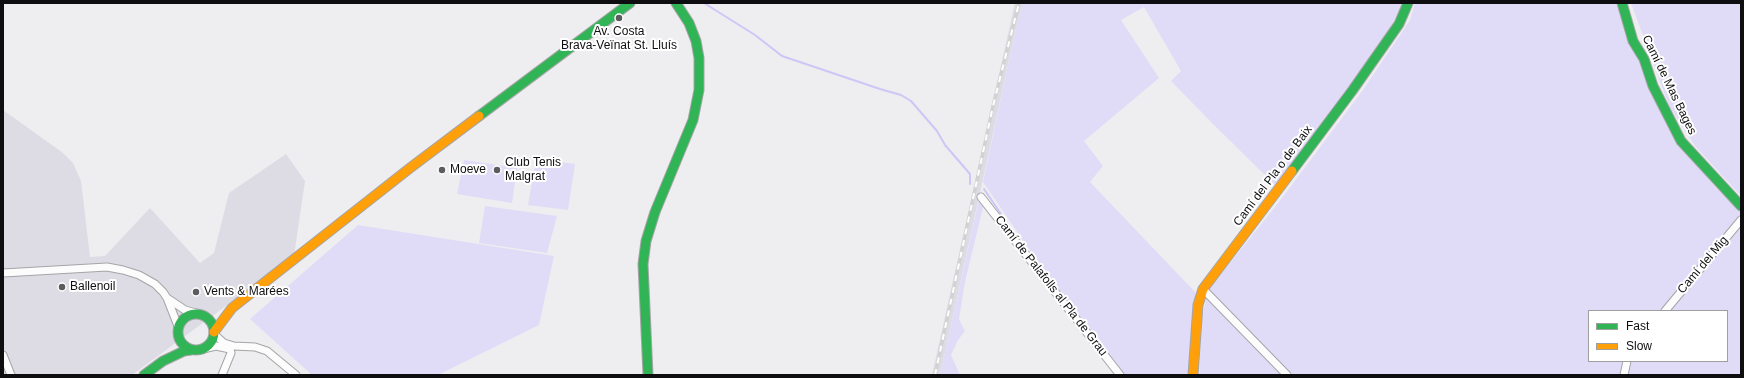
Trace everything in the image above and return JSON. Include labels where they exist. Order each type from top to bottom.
[{"type":"street","points":[[178,326],[182,319],[188,315],[220,313],[232,308],[410,168],[629,3]]},
{"type":"street","points":[[648,375],[643,264],[646,241],[655,212],[693,120],[700,90],[699,58],[696,41],[689,23],[676,3]]},
{"type":"street","name":"Camí del Pla o de Baix","points":[[1193,375],[1198,305],[1203,289],[1352,91],[1399,24],[1408,3]]},
{"type":"street","name":"Camí de Mas Bages","points":[[1622,3],[1633,40],[1644,59],[1654,86],[1681,141],[1741,206]]},
{"type":"street","name":"Camí de Palafolls al Pla de Grau","points":[[982,197],[1120,375]]},
{"type":"street","name":"Camí del Mig","points":[[1666,310],[1741,220]]},
{"type":"street","points":[[3,273],[107,267],[140,275],[155,284],[167,298],[185,310],[209,319],[213,325],[214,333],[224,342],[234,346],[267,351],[296,375]]},
{"type":"street","points":[[1203,289],[1287,375]]},
{"type":"street","points":[[167,298],[178,326],[178,336],[180,342],[191,350]]},
{"type":"street","points":[[203,349],[212,340],[214,333],[232,308]]},
{"type":"street","points":[[163,361],[174,347],[178,336]]},
{"type":"street","points":[[144,375],[163,361],[184,351],[216,346],[230,349],[231,353],[222,375]]},
{"type":"street","points":[[3,355],[12,375]]},
{"type":"street","points":[[1624,375],[1627,362]]},
{"type":"shaded area","points":[[1015,3],[1023,3],[1015,33],[940,375],[932,375]]},
{"type":"shaded area","points":[[1023,3],[1403,3],[1385,38],[1277,187],[1171,81],[1181,71],[1144,7],[1121,20],[1159,78],[1084,141],[1103,166],[1090,182],[1196,293],[1190,363],[1187,375],[1123,375],[1040,265],[983,182],[1015,33]]},
{"type":"shaded area","points":[[1415,3],[1618,3],[1642,70],[1667,126],[1716,188],[1741,211],[1741,375],[1199,375],[1202,319],[1210,288],[1282,198],[1363,90],[1410,20]]},
{"type":"shaded area","points":[[1631,3],[1741,3],[1741,196],[1695,146],[1669,106]]},
{"type":"shaded area","points":[[3,110],[63,153],[73,163],[81,181],[90,257],[105,256],[150,208],[200,263],[214,253],[229,193],[286,154],[305,181],[294,256],[132,375],[3,375]]},
{"type":"shaded area","points":[[536,159],[575,164],[568,210],[528,205]]},
{"type":"shaded area","points":[[464,160],[517,168],[512,203],[457,194]]},
{"type":"shaded area","points":[[979,199],[984,203],[965,282],[959,319],[965,331],[958,340],[951,355],[960,375],[940,375]]},
{"type":"shaded area","points":[[485,206],[557,216],[547,253],[479,243]]},
{"type":"shaded area","points":[[358,225],[554,256],[539,325],[438,375],[312,375],[250,319]]},
{"type":"waterway","points":[[704,3],[755,35],[782,56],[901,95],[911,101],[937,131],[945,145],[970,174],[970,184]]},
{"type":"waterway","points":[[984,189],[1016,236]]},
{"type":"railway","points":[[935,375],[993,106],[1019,3]]},
{"type":"traffic: fast","points":[[479,116],[630,3]]},
{"type":"traffic: fast","points":[[648,375],[643,264],[646,241],[655,212],[693,120],[699,90],[699,58],[696,41],[689,23],[676,3]]},
{"type":"traffic: fast","points":[[1292,171],[1352,91],[1399,24],[1408,3]]},
{"type":"traffic: fast","points":[[1622,3],[1633,41],[1644,59],[1653,86],[1681,141],[1741,206]]},
{"type":"traffic: fast","points":[[200,314],[209,319],[213,325],[214,332],[213,339],[209,345],[200,350],[192,350],[183,345],[179,339],[178,328],[183,319],[189,315],[200,314]]},
{"type":"traffic: fast","points":[[144,375],[163,361],[184,351],[191,350]]},
{"type":"traffic: slow","points":[[214,332],[232,308],[410,168],[479,116]]},
{"type":"traffic: slow","points":[[1193,375],[1198,305],[1203,289],[1292,171]]},
{"type":"place","name":"Av. Costa Brava-Veïnat St. Lluís","points":[[619,18]]},
{"type":"place","name":"Moeve","points":[[442,170]]},
{"type":"place","name":"Club Tenis Malgrat","points":[[497,170]]},
{"type":"place","name":"Ballenoil","points":[[62,287]]},
{"type":"place","name":"Vents & Marées","points":[[196,292]]}]
